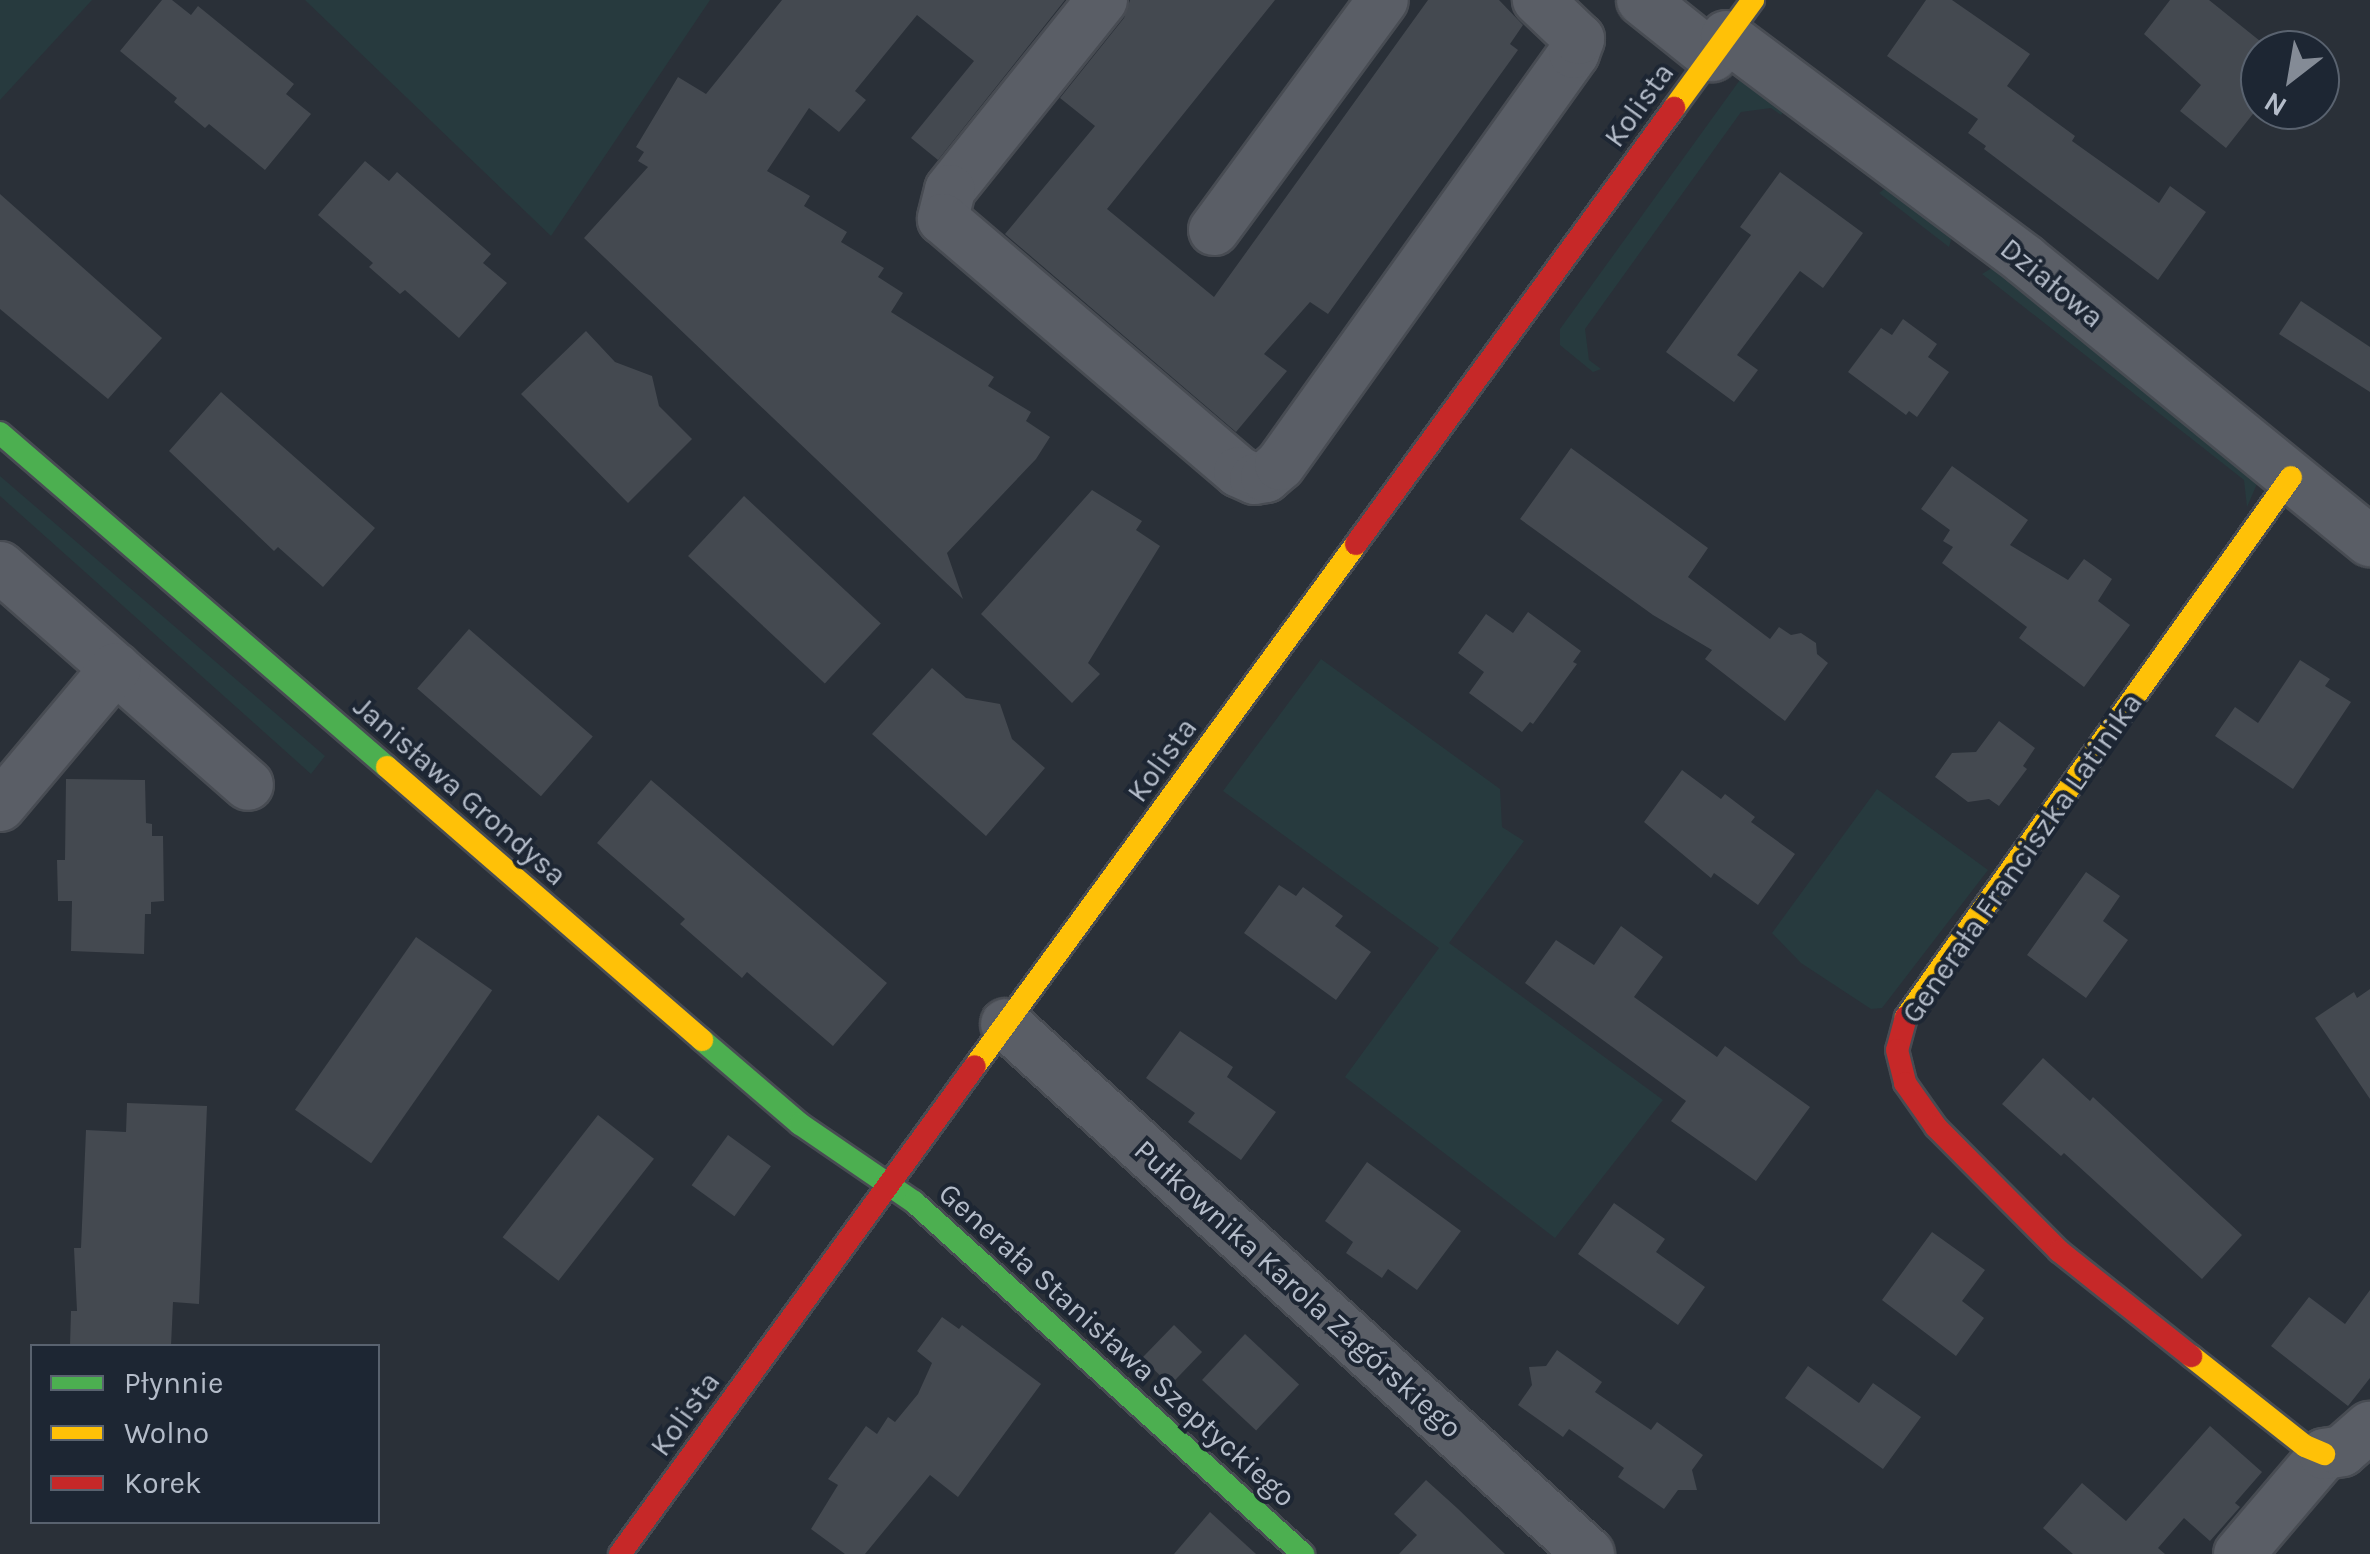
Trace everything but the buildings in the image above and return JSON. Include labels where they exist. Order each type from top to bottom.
[{"type":"street","points":[[1102,0],[950,190],[943,219],[1239,472],[1255,479],[1266,477],[1280,465],[1574,54],[1579,38],[1538,0]]},
{"type":"street","points":[[1214,230],[1383,0]]},
{"type":"street","name":"Działowa","points":[[1642,0],[1730,31],[2025,260],[2370,541]]},
{"type":"street","name":"Kolista","points":[[620,1554],[1730,31]]},
{"type":"street","name":"Janisława Grondysa","points":[[0,434],[800,1124],[888,1185]]},
{"type":"street","name":"Generała Franciszka Latinika","points":[[2291,476],[1908,1011],[1897,1050],[1905,1083],[1936,1127],[2059,1251],[2305,1446],[2324,1454]]},
{"type":"street","points":[[0,567],[248,785]]},
{"type":"street","points":[[0,806],[116,668]]},
{"type":"street","name":"Pułkownika Karola Zagórskiego","points":[[1006,1024],[1589,1554]]},
{"type":"street","name":"Generała Stanisława Szeptyckiego","points":[[888,1185],[914,1202],[1303,1554]]},
{"type":"street","points":[[2239,1554],[2324,1454],[2342,1451],[2370,1427]]},
{"type":"green space","points":[[0,0],[92,0],[0,100]]},
{"type":"green space","points":[[305,0],[710,0],[551,236]]},
{"type":"green space","points":[[1742,77],[1790,103],[1781,115],[1771,108],[1741,112],[1585,329],[1589,360],[1601,369],[1593,372],[1560,345],[1560,329]]},
{"type":"green space","points":[[1894,182],[1954,229],[1949,247],[1879,193]]},
{"type":"green space","points":[[2000,263],[2262,472],[2247,507],[2244,480],[1982,274]]},
{"type":"green space","points":[[0,476],[325,756],[311,774],[0,496]]},
{"type":"green space","points":[[1321,659],[1500,789],[1502,827],[1524,841],[1449,943],[1663,1100],[1555,1238],[1345,1077],[1439,948],[1223,791]]},
{"type":"green space","points":[[1877,789],[1988,870],[1882,1008],[1871,1009],[1801,963],[1772,933]]},
{"type":"traffic: fast","points":[[0,433],[387,767]]},
{"type":"traffic: fast","points":[[702,1040],[800,1124],[914,1202],[1303,1554]]},
{"type":"traffic: slow","points":[[1674,108],[1753,0]]},
{"type":"traffic: slow","points":[[1906,1017],[2291,477]]},
{"type":"traffic: slow","points":[[975,1066],[1356,544]]},
{"type":"traffic: slow","points":[[387,767],[702,1040]]},
{"type":"traffic: slow","points":[[2191,1356],[2305,1446],[2324,1454]]},
{"type":"traffic: jam","points":[[1356,544],[1674,108]]},
{"type":"traffic: jam","points":[[1906,1017],[1897,1050],[1905,1083],[1936,1127],[2059,1251],[2191,1356]]},
{"type":"traffic: jam","points":[[620,1554],[975,1066]]}]
